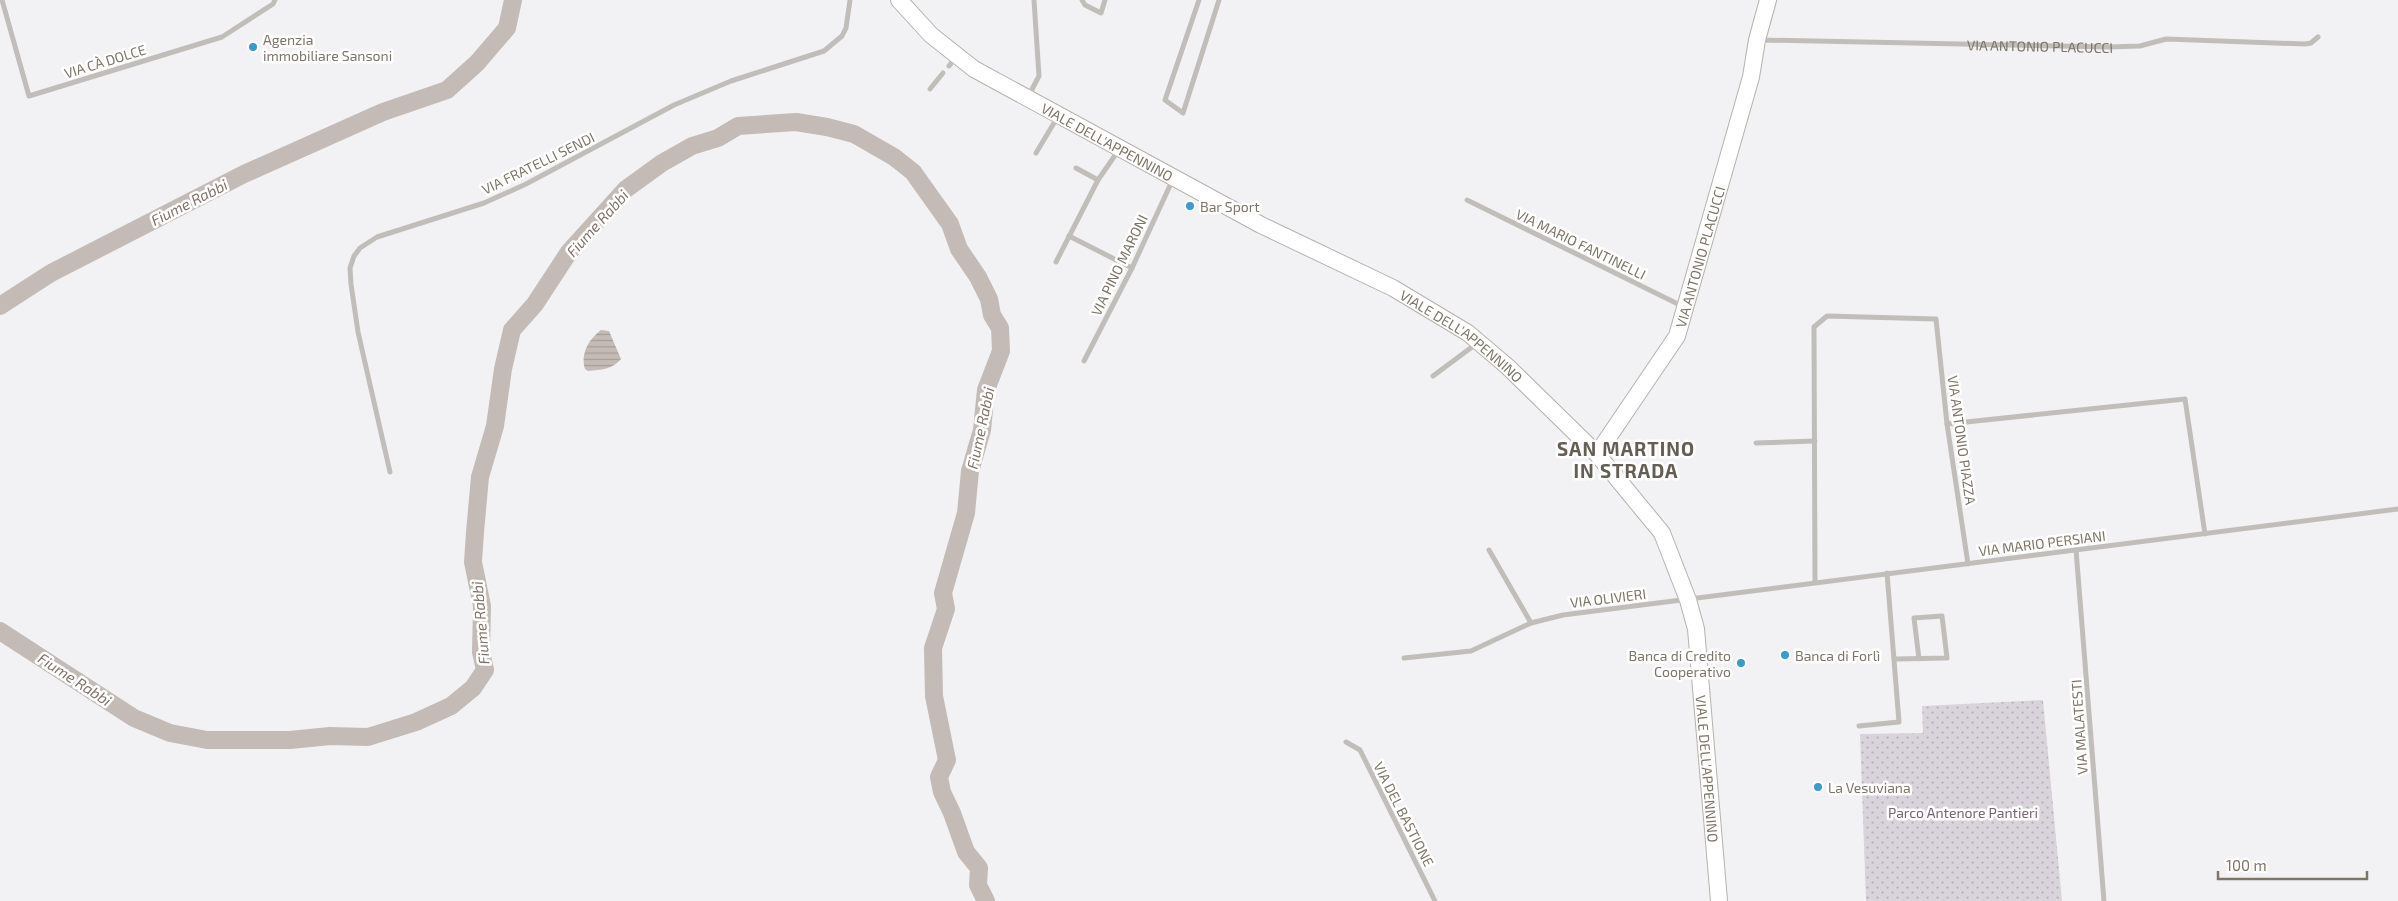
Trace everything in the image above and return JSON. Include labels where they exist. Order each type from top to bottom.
[{"type":"main road","name":"VIALE DELL'APPENNINO","points":[[899,0],[952,61],[974,69],[1173,179],[1261,225],[1393,288],[1468,332],[1508,367],[1597,454],[1662,533],[1688,600],[1696,629],[1719,901]]},
{"type":"main road","name":"VIA ANTONIO PLACUCCI","points":[[1597,454],[1676,336],[1751,78],[1757,40],[1768,0]]},
{"type":"street","name":"VIA CÀ DOLCE","points":[[2,0],[28,96],[222,37],[273,4],[275,0]]},
{"type":"street","name":"VIA FRATELLI SENDI","points":[[390,472],[358,332],[351,284],[350,268],[354,256],[360,248],[377,238],[484,203],[518,188],[682,102],[731,81],[824,51],[842,36],[846,28],[850,0]]},
{"type":"street","points":[[1027,98],[1038,76],[1034,0]]},
{"type":"street","points":[[1082,0],[1085,5],[1100,14],[1105,0]]},
{"type":"street","points":[[1199,0],[1165,100],[1183,113],[1218,0]]},
{"type":"street","name":"VIA ANTONIO PLACUCCI","points":[[1757,40],[2108,47],[2140,46],[2166,39],[2304,44],[2311,43],[2318,37]]},
{"type":"street","points":[[930,89],[943,73]]},
{"type":"street","points":[[1036,153],[1058,115]]},
{"type":"street","points":[[1056,262],[1098,180],[1119,148]]},
{"type":"street","points":[[1076,168],[1098,180]]},
{"type":"street","name":"VIA PINO MARONI","points":[[1084,361],[1132,268],[1173,179]]},
{"type":"street","name":"VIA MARIO FANTINELLI","points":[[1467,200],[1684,308]]},
{"type":"street","points":[[1069,236],[1132,268]]},
{"type":"street","name":"VIA ANTONIO PIAZZA","points":[[1815,441],[1814,327],[1827,316],[1936,319],[1947,424],[1968,564]]},
{"type":"street","points":[[1432,376],[1479,342]]},
{"type":"street","points":[[1947,424],[2185,399],[2205,534]]},
{"type":"street","points":[[1756,443],[1815,441],[1815,582]]},
{"type":"street","name":"VIA MARIO PERSIANI","points":[[1688,600],[1815,582],[2398,509]]},
{"type":"street","points":[[1489,550],[1531,624]]},
{"type":"street","name":"VIA MALATESTI","points":[[2076,550],[2104,901]]},
{"type":"street","points":[[1859,726],[1899,722],[1896,659],[1887,573]]},
{"type":"street","name":"VIA OLIVIERI","points":[[1404,658],[1471,651],[1531,624],[1563,615],[1688,600]]},
{"type":"street","points":[[1896,659],[1919,659],[1947,658],[1942,616],[1914,618],[1919,659]]},
{"type":"street","name":"VIA DEL BASTIONE","points":[[1346,742],[1360,750],[1435,901]]},
{"type":"green space","name":"Parco Antenore Pantieri","points":[[2043,700],[2062,901],[1866,901],[1860,734],[1923,733],[1922,706]]},
{"type":"shaded area","points":[[601,330],[609,331],[621,359],[610,367],[588,371],[585,369],[584,363],[585,352],[589,342]]},
{"type":"waterway","name":"Fiume Rabbi","points":[[0,306],[51,273],[244,174],[383,112],[447,90],[477,63],[507,28],[513,0]]},
{"type":"waterway","name":"Fiume Rabbi","points":[[0,631],[134,718],[170,733],[207,740],[290,740],[330,736],[368,737],[416,722],[451,706],[473,688],[485,670],[481,652],[482,606],[473,562],[475,532],[480,477],[495,426],[503,369],[512,330],[535,304],[569,252],[626,189],[662,163],[692,146],[718,138],[738,126],[796,122],[854,134],[894,157],[913,172],[950,224],[959,249],[978,277],[989,299],[992,315],[1000,328],[1001,351],[986,390],[982,430],[970,471],[966,513],[943,593],[946,609],[933,648],[934,696],[947,760],[939,777],[942,792],[966,852],[979,868],[978,885],[986,901]]},
{"type":"place","name":"Agenzia immobiliare Sansoni","points":[[253,47]]},
{"type":"place","name":"Bar Sport","points":[[1190,206]]},
{"type":"place","name":"Banca di Forlì","points":[[1785,655]]},
{"type":"place","name":"Banca di Credito Cooperativo","points":[[1741,663]]},
{"type":"place","name":"La Vesuviana","points":[[1818,787]]},
{"type":"district","name":"SAN MARTINO IN STRADA","points":[[1626,459]]}]
